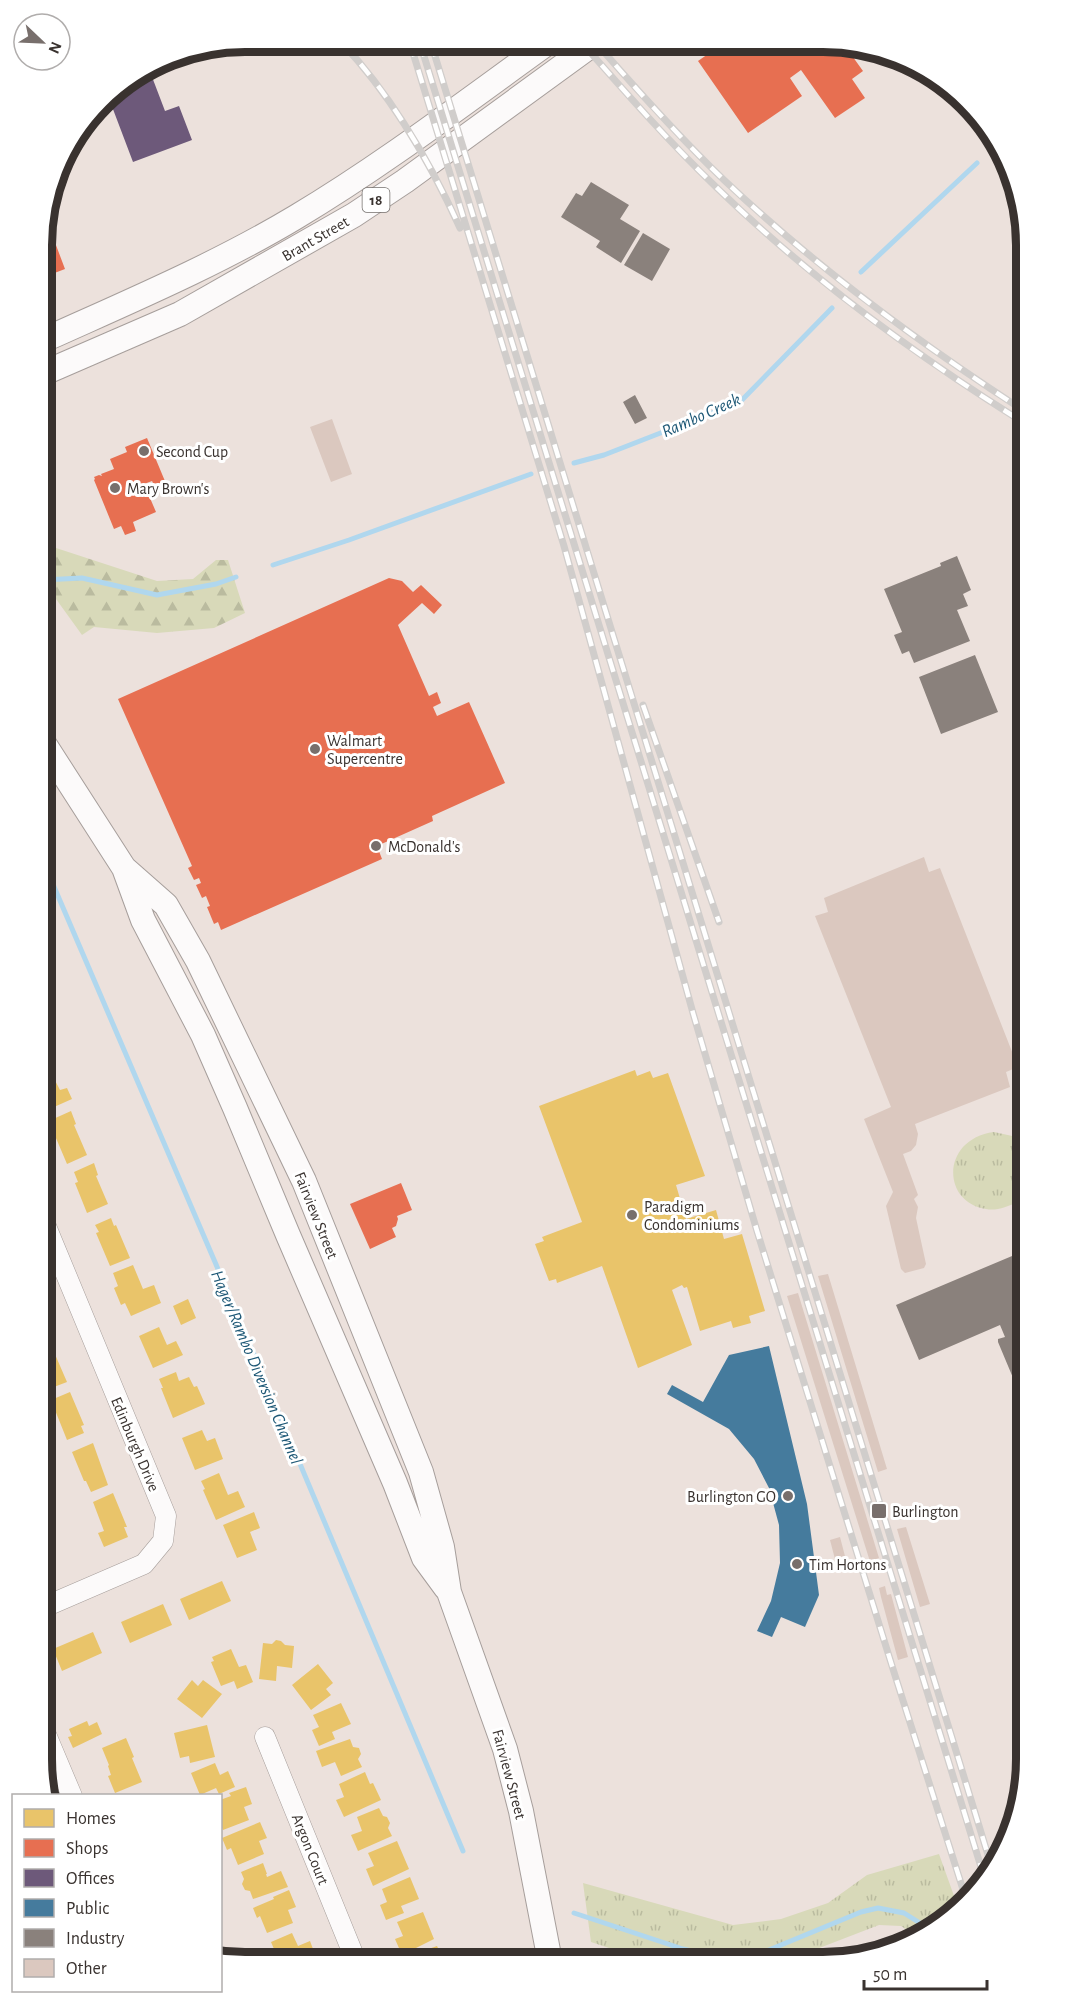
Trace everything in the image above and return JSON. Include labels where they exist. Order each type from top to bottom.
[{"type":"main road","name":"Brant Street","points":[[52,336],[197,268],[295,218],[391,157],[535,52]]},
{"type":"main road","name":"Brant Street","points":[[52,370],[180,314],[354,215],[405,181],[582,52]]},
{"type":"main road","name":"Fairview Street","points":[[52,756],[124,868],[143,920],[203,1035],[235,1108],[395,1483],[424,1558],[449,1592]]},
{"type":"main road","name":"Fairview Street","points":[[124,868],[165,905],[198,961],[304,1181],[421,1472],[442,1547],[449,1592],[505,1749],[521,1811],[548,1952]]},
{"type":"street","name":"Edinburgh Drive","points":[[52,1241],[166,1516],[163,1541],[144,1564],[52,1604]]},
{"type":"street","name":"Argon Court","points":[[265,1737],[352,1952]]},
{"type":"street","points":[[52,1749],[71,1794]]},
{"type":"green space","points":[[52,548],[157,581],[193,579],[216,560],[228,560],[245,613],[214,628],[157,633],[94,627],[82,635],[52,593]]},
{"type":"green space","points":[[994,1132],[1015,1137],[1015,1203],[991,1210],[971,1204],[961,1195],[955,1183],[953,1170],[956,1158],[964,1146],[977,1137]]},
{"type":"green space","points":[[939,1854],[955,1899],[940,1912],[909,1931],[901,1926],[879,1925],[809,1952],[628,1952],[591,1942],[583,1883],[733,1925],[781,1919],[828,1903],[867,1875]]},
{"type":"building: Homes","name":"Paradigm Condominiums","points":[[635,1070],[637,1076],[650,1071],[653,1078],[668,1073],[705,1176],[676,1185],[686,1219],[716,1210],[724,1239],[742,1234],[765,1311],[749,1316],[751,1323],[733,1328],[731,1321],[700,1331],[687,1287],[684,1288],[682,1285],[672,1290],[692,1345],[638,1368],[602,1266],[557,1283],[556,1279],[549,1281],[535,1244],[544,1241],[542,1237],[582,1222],[539,1106]]},
{"type":"building: Homes","points":[[52,1075],[60,1090],[67,1088],[72,1099],[52,1108]]},
{"type":"building: Homes","points":[[71,1111],[76,1124],[74,1125],[87,1155],[67,1164],[53,1131],[55,1130],[52,1120]]},
{"type":"building: Homes","points":[[94,1163],[98,1175],[96,1176],[108,1204],[87,1213],[75,1183],[78,1182],[74,1172]]},
{"type":"building: Homes","points":[[111,1218],[130,1258],[110,1266],[96,1233],[99,1232],[95,1225]]},
{"type":"building: Homes","points":[[133,1265],[143,1289],[154,1285],[161,1303],[131,1316],[125,1303],[121,1305],[114,1288],[118,1286],[113,1273]]},
{"type":"building: Homes","points":[[188,1299],[196,1318],[181,1325],[173,1306]]},
{"type":"building: Homes","points":[[159,1327],[167,1345],[176,1341],[183,1355],[153,1368],[139,1336]]},
{"type":"building: Homes","points":[[54,1352],[67,1382],[52,1388],[52,1353]]},
{"type":"building: Homes","points":[[176,1372],[179,1381],[189,1377],[194,1387],[197,1386],[205,1404],[173,1418],[159,1379]]},
{"type":"building: Homes","points":[[70,1392],[84,1425],[81,1426],[84,1433],[67,1440],[52,1400]]},
{"type":"building: Homes","points":[[202,1430],[207,1441],[215,1438],[223,1459],[195,1470],[182,1438]]},
{"type":"building: Homes","points":[[93,1443],[108,1485],[91,1492],[72,1452]]},
{"type":"building: Homes","points":[[219,1473],[228,1495],[238,1491],[245,1507],[216,1520],[201,1481]]},
{"type":"building: Homes","points":[[113,1493],[127,1527],[124,1527],[128,1537],[104,1547],[98,1533],[104,1531],[93,1502]]},
{"type":"building: Homes","points":[[254,1512],[260,1528],[250,1532],[257,1550],[237,1558],[223,1525]]},
{"type":"building: Homes","points":[[222,1581],[231,1601],[189,1620],[180,1599]]},
{"type":"building: Homes","points":[[163,1604],[172,1625],[130,1643],[121,1622]]},
{"type":"building: Homes","points":[[93,1632],[102,1653],[62,1671],[53,1649]]},
{"type":"building: Homes","points":[[276,1640],[285,1645],[294,1646],[292,1668],[277,1666],[276,1681],[259,1679],[263,1643],[272,1644]]},
{"type":"building: Homes","points":[[231,1649],[239,1667],[246,1665],[253,1682],[237,1689],[234,1681],[221,1686],[211,1662],[214,1661],[212,1657]]},
{"type":"building: Homes","points":[[318,1664],[333,1683],[326,1689],[331,1695],[311,1710],[292,1685]]},
{"type":"building: Homes","points":[[192,1680],[198,1686],[203,1680],[222,1694],[202,1718],[177,1699]]},
{"type":"building: Homes","points":[[341,1703],[351,1724],[332,1732],[335,1739],[319,1746],[312,1730],[319,1727],[313,1715]]},
{"type":"building: Homes","points":[[87,1721],[89,1726],[97,1722],[102,1734],[73,1748],[68,1737],[72,1736],[69,1729]]},
{"type":"building: Homes","points":[[207,1725],[215,1757],[190,1763],[189,1756],[180,1758],[174,1733]]},
{"type":"building: Homes","points":[[126,1738],[142,1782],[115,1793],[108,1776],[111,1775],[109,1765],[102,1748]]},
{"type":"building: Homes","points":[[350,1739],[353,1747],[359,1748],[361,1754],[358,1759],[362,1767],[341,1776],[335,1762],[322,1767],[316,1751]]},
{"type":"building: Homes","points":[[215,1763],[220,1775],[228,1771],[235,1787],[219,1794],[216,1788],[200,1794],[191,1773]]},
{"type":"building: Homes","points":[[365,1772],[381,1800],[344,1817],[336,1800],[344,1797],[339,1784]]},
{"type":"building: Homes","points":[[246,1787],[252,1804],[244,1807],[249,1820],[223,1830],[222,1799],[231,1796],[229,1793]]},
{"type":"building: Homes","points":[[379,1808],[390,1823],[388,1828],[392,1836],[358,1851],[351,1835],[362,1831],[357,1817]]},
{"type":"building: Homes","points":[[260,1822],[267,1838],[259,1841],[264,1854],[238,1865],[231,1848],[227,1850],[222,1838]]},
{"type":"building: Homes","points":[[397,1841],[409,1869],[373,1886],[366,1869],[374,1866],[368,1853]]},
{"type":"building: Homes","points":[[263,1863],[267,1877],[281,1871],[288,1887],[253,1899],[250,1891],[245,1890],[242,1884],[244,1879],[241,1872]]},
{"type":"building: Homes","points":[[410,1877],[419,1899],[401,1906],[404,1913],[386,1920],[380,1905],[387,1902],[382,1889]]},
{"type":"building: Homes","points":[[289,1890],[296,1907],[288,1910],[293,1923],[267,1933],[260,1916],[257,1918],[253,1908]]},
{"type":"building: Homes","points":[[423,1912],[434,1939],[408,1952],[401,1952],[395,1939],[403,1936],[397,1922]]},
{"type":"building: Homes","points":[[292,1933],[298,1946],[310,1941],[314,1952],[272,1952],[274,1949],[271,1942]]},
{"type":"building: Homes","points":[[437,1946],[440,1952],[420,1952]]},
{"type":"building: Shops","points":[[711,52],[823,52],[851,55],[863,71],[852,79],[865,98],[835,118],[801,70],[790,78],[802,96],[748,133],[698,61]]},
{"type":"building: Shops","points":[[53,236],[65,269],[52,274]]},
{"type":"building: Shops","points":[[147,438],[167,486],[157,491],[152,481],[144,484],[156,512],[133,522],[136,531],[125,535],[121,526],[114,529],[94,477],[102,476],[101,474],[114,469],[110,459],[127,452],[125,447]]},
{"type":"building: Shops","name":"Walmart Supercentre","points":[[389,578],[402,581],[413,592],[421,585],[442,605],[434,614],[422,603],[398,625],[429,696],[437,692],[441,703],[433,707],[437,716],[469,702],[505,783],[432,816],[433,821],[377,846],[382,859],[221,930],[218,922],[214,924],[207,907],[210,906],[206,896],[202,898],[196,885],[201,883],[199,878],[194,880],[188,868],[192,866],[118,699]]},
{"type":"building: Shops","points":[[401,1183],[412,1210],[397,1216],[396,1226],[392,1228],[396,1237],[370,1249],[350,1204]]},
{"type":"building: Offices","points":[[152,76],[165,111],[179,106],[192,140],[133,162],[112,106]]},
{"type":"building: Public","name":"Burlington GO","points":[[769,1346],[807,1504],[819,1595],[805,1627],[781,1617],[772,1637],[757,1631],[771,1601],[780,1563],[779,1525],[769,1488],[754,1459],[729,1429],[667,1394],[672,1385],[703,1402],[729,1355]]},
{"type":"building: Industry","points":[[591,182],[629,205],[620,219],[640,231],[621,263],[596,247],[600,241],[561,217],[576,193],[582,196]]},
{"type":"building: Industry","points":[[643,233],[670,249],[652,281],[624,265]]},
{"type":"building: Industry","points":[[635,395],[647,418],[635,424],[623,402]]},
{"type":"building: Industry","points":[[957,556],[971,590],[963,594],[968,606],[957,610],[970,641],[914,663],[909,651],[902,654],[894,635],[902,632],[884,589],[941,566],[940,563]]},
{"type":"building: Industry","points":[[975,655],[998,712],[941,734],[919,677]]},
{"type":"building: Industry","points":[[1015,1255],[1015,1383],[998,1342],[998,1339],[1005,1337],[1000,1325],[919,1360],[896,1305]]},
{"type":"building: Other","points":[[332,419],[352,474],[331,482],[310,427]]},
{"type":"building: Other","points":[[924,857],[929,872],[940,868],[1015,1061],[1015,1068],[1006,1072],[1010,1087],[915,1124],[918,1134],[916,1145],[911,1151],[903,1154],[918,1195],[914,1199],[918,1207],[916,1218],[926,1264],[924,1268],[905,1273],[901,1269],[886,1206],[893,1192],[864,1119],[891,1107],[815,916],[828,912],[824,898]]},
{"type":"building: Other","points":[[828,1274],[887,1469],[878,1472],[818,1276]]},
{"type":"building: Other","points":[[798,1293],[879,1558],[876,1559],[879,1566],[872,1568],[787,1296]]},
{"type":"building: Other","points":[[906,1527],[930,1604],[920,1607],[897,1529]]},
{"type":"building: Other","points":[[840,1537],[846,1560],[836,1563],[830,1540]]},
{"type":"building: Other","points":[[885,1586],[887,1595],[891,1594],[908,1657],[898,1660],[879,1588]]},
{"type":"waterway","name":"Rambo Creek","points":[[861,272],[977,163]]},
{"type":"waterway","name":"Rambo Creek","points":[[574,463],[604,455],[740,402],[832,308]]},
{"type":"waterway","name":"Rambo Creek","points":[[273,565],[531,474]]},
{"type":"waterway","name":"Rambo Creek","points":[[52,580],[82,578],[157,595],[216,584],[236,577]]},
{"type":"waterway","name":"Hager/Rambo Diversion Channel","points":[[52,882],[463,1851]]},
{"type":"waterway","points":[[764,1952],[861,1912],[878,1908],[904,1913],[922,1924]]},
{"type":"waterway","points":[[574,1913],[696,1952]]},
{"type":"railway","points":[[350,52],[377,85],[408,130],[460,228]]},
{"type":"railway","points":[[413,52],[564,546],[693,1013],[757,1231],[963,1890]]},
{"type":"railway","points":[[423,52],[981,1868]]},
{"type":"railway","points":[[434,52],[989,1857]]},
{"type":"railway","points":[[590,52],[681,153],[788,253],[904,343],[1016,418]]},
{"type":"railway","points":[[604,52],[707,164],[795,244],[908,331],[1016,405]]},
{"type":"railway","points":[[643,705],[719,922]]},
{"type":"place","name":"Second Cup","points":[[144,451]]},
{"type":"place","name":"Mary Brown's","points":[[115,488]]},
{"type":"place","name":"Walmart Supercentre","points":[[315,749]]},
{"type":"place","name":"McDonald's","points":[[376,846]]},
{"type":"place","name":"Paradigm Condominiums","points":[[632,1215]]},
{"type":"place","name":"Burlington GO","points":[[788,1496]]},
{"type":"place","name":"Burlington","points":[[879,1511]]},
{"type":"place","name":"Tim Hortons","points":[[797,1564]]}]
